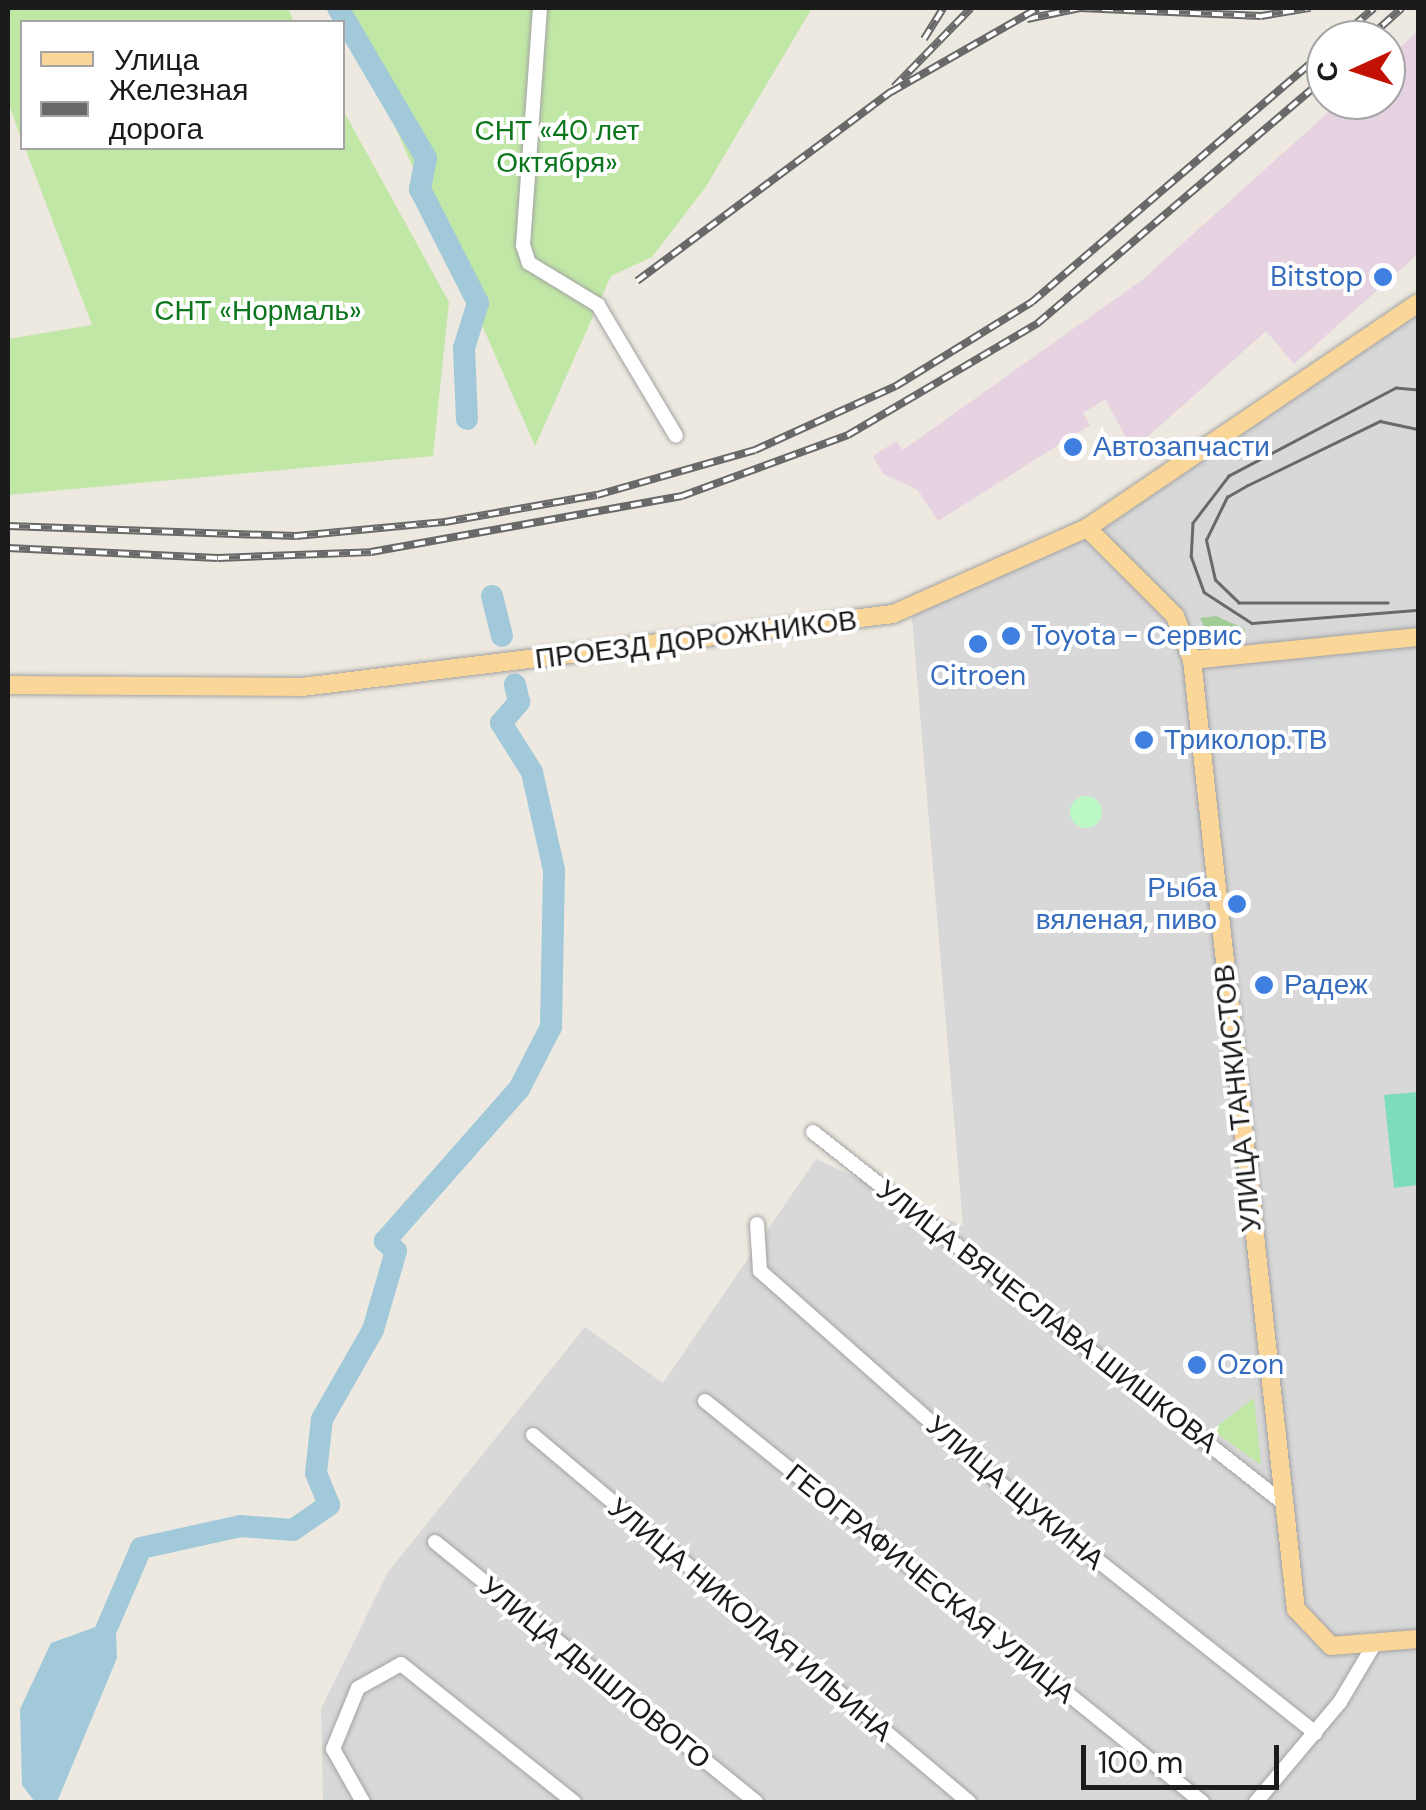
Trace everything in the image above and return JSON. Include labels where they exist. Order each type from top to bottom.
[{"type":"main road","name":"ПРОЕЗД ДОРОЖНИКОВ","points":[[8,685],[302,687],[842,627],[988,579],[1088,528],[1418,303]]},
{"type":"main road","name":"УЛИЦА ТАНКИСТОВ","points":[[1088,528],[1175,616],[1192,660],[1282,1502],[1300,1621],[1331,1646],[1418,1639]]},
{"type":"main road","points":[[1192,660],[1418,637]]},
{"type":"street","points":[[540,8],[523,245],[529,263],[598,305],[676,436]]},
{"type":"street","name":"УЛИЦА ВЯЧЕСЛАВА ШИШКОВА","points":[[813,1132],[1282,1502]]},
{"type":"street","name":"УЛИЦА ЩУКИНА","points":[[757,1224],[760,1271],[995,1479],[1316,1732]]},
{"type":"street","name":"ГЕОГРАФИЧЕСКАЯ УЛИЦА","points":[[705,1402],[1202,1802]]},
{"type":"street","name":"УЛИЦА НИКОЛАЯ ИЛЬИНА","points":[[534,1435],[969,1802]]},
{"type":"street","name":"УЛИЦА ДЫШЛОВОГО","points":[[434,1542],[756,1802]]},
{"type":"street","points":[[1256,1802],[1316,1732],[1376,1644]]},
{"type":"street","points":[[364,1802],[332,1749],[358,1688],[400,1664],[574,1802]]},
{"type":"shaded area","points":[[1418,31],[1418,254],[1294,364],[1266,331],[1133,450],[1105,399],[1083,413],[1090,425],[938,521],[918,490],[883,474],[873,456],[896,441],[903,450],[1142,280],[1320,120],[1406,120],[1406,42]]},
{"type":"shaded area","points":[[1418,300],[1418,1802],[323,1802],[321,1709],[388,1572],[585,1327],[663,1383],[816,1159],[963,1226],[911,607],[1108,514]]},
{"type":"green space","points":[[8,8],[288,8],[293,20],[20,20],[20,135],[8,102]]},
{"type":"green space","name":"СНТ «40 лет Октября»","points":[[343,8],[812,8],[705,188],[652,257],[611,276],[535,446]]},
{"type":"green space","name":"СНТ «Нормаль»","points":[[345,114],[449,302],[433,456],[8,495],[8,339],[92,325],[26,150],[345,150]]},
{"type":"green space","points":[[1216,616],[1245,629],[1245,639],[1213,645],[1200,618]]},
{"type":"green space","points":[[1086,796],[1097,801],[1102,812],[1097,823],[1086,828],[1075,823],[1070,812],[1075,801]]},
{"type":"green space","points":[[1418,1092],[1418,1185],[1394,1188],[1384,1095]]},
{"type":"green space","points":[[1254,1398],[1261,1465],[1212,1430]]},
{"type":"water","points":[[104,1624],[116,1633],[117,1658],[57,1802],[35,1802],[22,1785],[20,1709],[51,1643]]},
{"type":"waterway","points":[[338,8],[426,158],[420,189],[478,303],[464,348],[467,419]]},
{"type":"waterway","points":[[492,596],[502,636]]},
{"type":"waterway","points":[[96,1653],[141,1548],[240,1526],[293,1530],[329,1505],[316,1473],[322,1419],[373,1330],[396,1251],[385,1241],[519,1089],[551,1027],[554,870],[532,772],[501,723],[519,702],[515,684]]},
{"type":"tram line","points":[[1418,390],[1396,388],[1229,476],[1193,523],[1191,556],[1204,592],[1252,623],[1418,610]]},
{"type":"tram line","points":[[1388,603],[1239,603],[1215,580],[1206,540],[1227,497],[1248,485],[1380,421],[1418,429]]},
{"type":"railway","points":[[924,39],[943,8]]},
{"type":"railway","points":[[894,87],[971,8]]},
{"type":"railway","points":[[637,281],[891,92],[1038,8]]},
{"type":"railway","points":[[1027,19],[1080,8],[1261,16],[1310,8]]},
{"type":"railway","points":[[1360,20],[1374,8]]},
{"type":"railway","points":[[1388,20],[1402,8]]},
{"type":"railway","points":[[8,526],[296,536],[445,522],[597,495],[755,450],[896,386],[1032,302],[1306,67]]},
{"type":"railway","points":[[8,548],[218,558],[371,552],[682,496],[848,435],[1038,323],[1306,94]]},
{"type":"place","name":"Bitstop","points":[[1383,277]]},
{"type":"place","name":"Автозапчасти","points":[[1073,447]]},
{"type":"place","name":"Toyota - Сервис","points":[[1011,636]]},
{"type":"place","name":"Citroen","points":[[978,644]]},
{"type":"place","name":"Триколор.ТВ","points":[[1144,740]]},
{"type":"place","name":"Рыба вяленая, пиво","points":[[1237,904]]},
{"type":"place","name":"Радеж","points":[[1264,985]]},
{"type":"place","name":"Ozon","points":[[1197,1365]]}]
